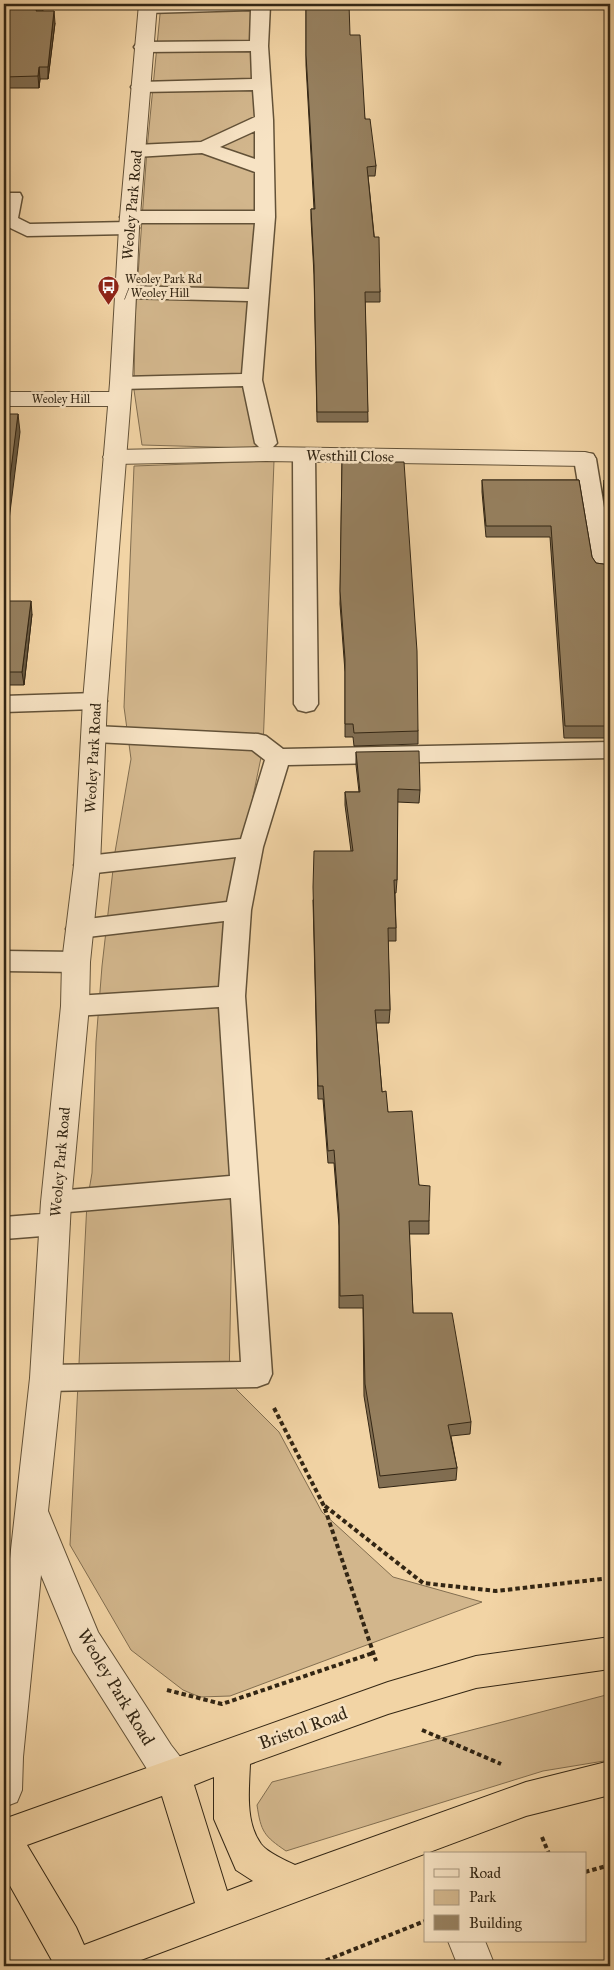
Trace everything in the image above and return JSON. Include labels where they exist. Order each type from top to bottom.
[{"type":"highway","name":"Bristol Road","points":[[4,1836],[388,1698],[476,1672],[610,1653]]},
{"type":"highway","points":[[233,1753],[230,1791],[232,1819],[249,1858],[292,1884]]},
{"type":"highway","points":[[173,1774],[216,1913]]},
{"type":"highway","points":[[4,1841],[62,1940],[75,1966],[292,1884],[421,1847],[526,1799],[610,1778]]},
{"type":"street","name":"Weoley Park Road","points":[[4,1790],[5,1757],[46,1378],[55,1213],[75,1006],[79,929],[87,865],[95,734],[95,701],[120,391],[125,292],[143,47],[148,6]]},
{"type":"street","name":"Weoley Hill","points":[[4,400],[120,391]]},
{"type":"street","name":"Westhill Close","points":[[114,457],[304,455],[585,459]]},
{"type":"street","name":"Weoley Park Road","points":[[33,1512],[85,1641],[159,1757],[173,1774]]},
{"type":"street","points":[[466,1942],[478,1966]]},
{"type":"lane","points":[[148,6],[260,5],[259,46],[264,120],[265,217],[252,380],[266,443]]},
{"type":"lane","points":[[143,47],[259,46]]},
{"type":"lane","points":[[140,87],[261,84]]},
{"type":"lane","points":[[136,151],[204,147],[264,120]]},
{"type":"lane","points":[[204,147],[263,168]]},
{"type":"lane","points":[[13,196],[8,220],[27,230],[130,222],[265,217]]},
{"type":"lane","points":[[125,292],[258,296]]},
{"type":"lane","points":[[120,391],[252,380]]},
{"type":"lane","points":[[304,455],[306,704]]},
{"type":"lane","points":[[585,459],[603,567],[610,568]]},
{"type":"lane","points":[[4,704],[95,701]]},
{"type":"lane","points":[[95,734],[258,742],[278,757],[610,750]]},
{"type":"lane","points":[[46,1378],[256,1374],[232,996],[238,910],[251,847],[278,757]]},
{"type":"lane","points":[[87,865],[251,847]]},
{"type":"lane","points":[[79,929],[238,910]]},
{"type":"lane","points":[[4,961],[76,962]]},
{"type":"lane","points":[[75,1006],[232,996]]},
{"type":"lane","points":[[4,1228],[55,1213],[245,1186]]},
{"type":"path","points":[[256,1374],[324,1506],[388,1698],[414,1726],[515,1770],[526,1799]]},
{"type":"path","points":[[324,1506],[423,1583],[496,1591],[610,1578]]},
{"type":"path","points":[[165,1690],[222,1704],[373,1653]]},
{"type":"path","points":[[586,1872],[610,1865]]},
{"type":"path","points":[[312,1966],[424,1921]]},
{"type":"green space","points":[[161,4],[256,4],[259,136],[261,445],[249,448],[142,445],[134,390],[135,318],[147,149]]},
{"type":"green space","points":[[274,461],[263,748],[245,835],[233,1177],[229,1382],[279,1432],[322,1512],[393,1577],[482,1602],[230,1696],[200,1697],[183,1690],[131,1650],[70,1545],[87,1202],[92,1173],[96,1042],[102,966],[115,852],[131,759],[124,707],[134,466]]},
{"type":"green space","points":[[610,1694],[610,1760],[543,1771],[286,1851],[268,1837],[262,1827],[257,1805],[272,1782]]},
{"type":"building","points":[[4,4],[39,4],[36,11],[54,11],[48,67],[39,67],[38,76],[4,77]]},
{"type":"building","points":[[306,4],[349,4],[350,35],[360,35],[365,119],[370,119],[376,166],[367,167],[374,237],[379,237],[380,292],[365,292],[368,412],[317,412],[311,209],[315,209],[306,55]]},
{"type":"building","points":[[4,414],[18,414],[4,514]]},
{"type":"building","points":[[342,462],[404,462],[417,651],[418,731],[354,733],[353,724],[345,724],[345,659],[340,591]]},
{"type":"building","points":[[482,480],[579,480],[592,557],[596,563],[610,565],[610,726],[565,726],[551,526],[486,526]]},
{"type":"building","points":[[604,480],[610,480],[610,515]]},
{"type":"building","points":[[4,601],[31,601],[22,672],[4,672]]},
{"type":"building","points":[[419,751],[420,790],[398,789],[397,880],[394,880],[396,928],[388,928],[390,1010],[375,1010],[382,1092],[386,1091],[388,1112],[412,1111],[419,1185],[430,1186],[429,1221],[409,1221],[413,1313],[452,1313],[471,1422],[448,1425],[457,1468],[380,1476],[365,1384],[363,1295],[340,1296],[339,1214],[334,1150],[328,1151],[323,1086],[318,1086],[313,887],[314,851],[353,851],[345,792],[360,792],[356,752]]},
{"type":"place","name":"Weoley Park Rd / Weoley Hill","points":[[109,305]]}]
